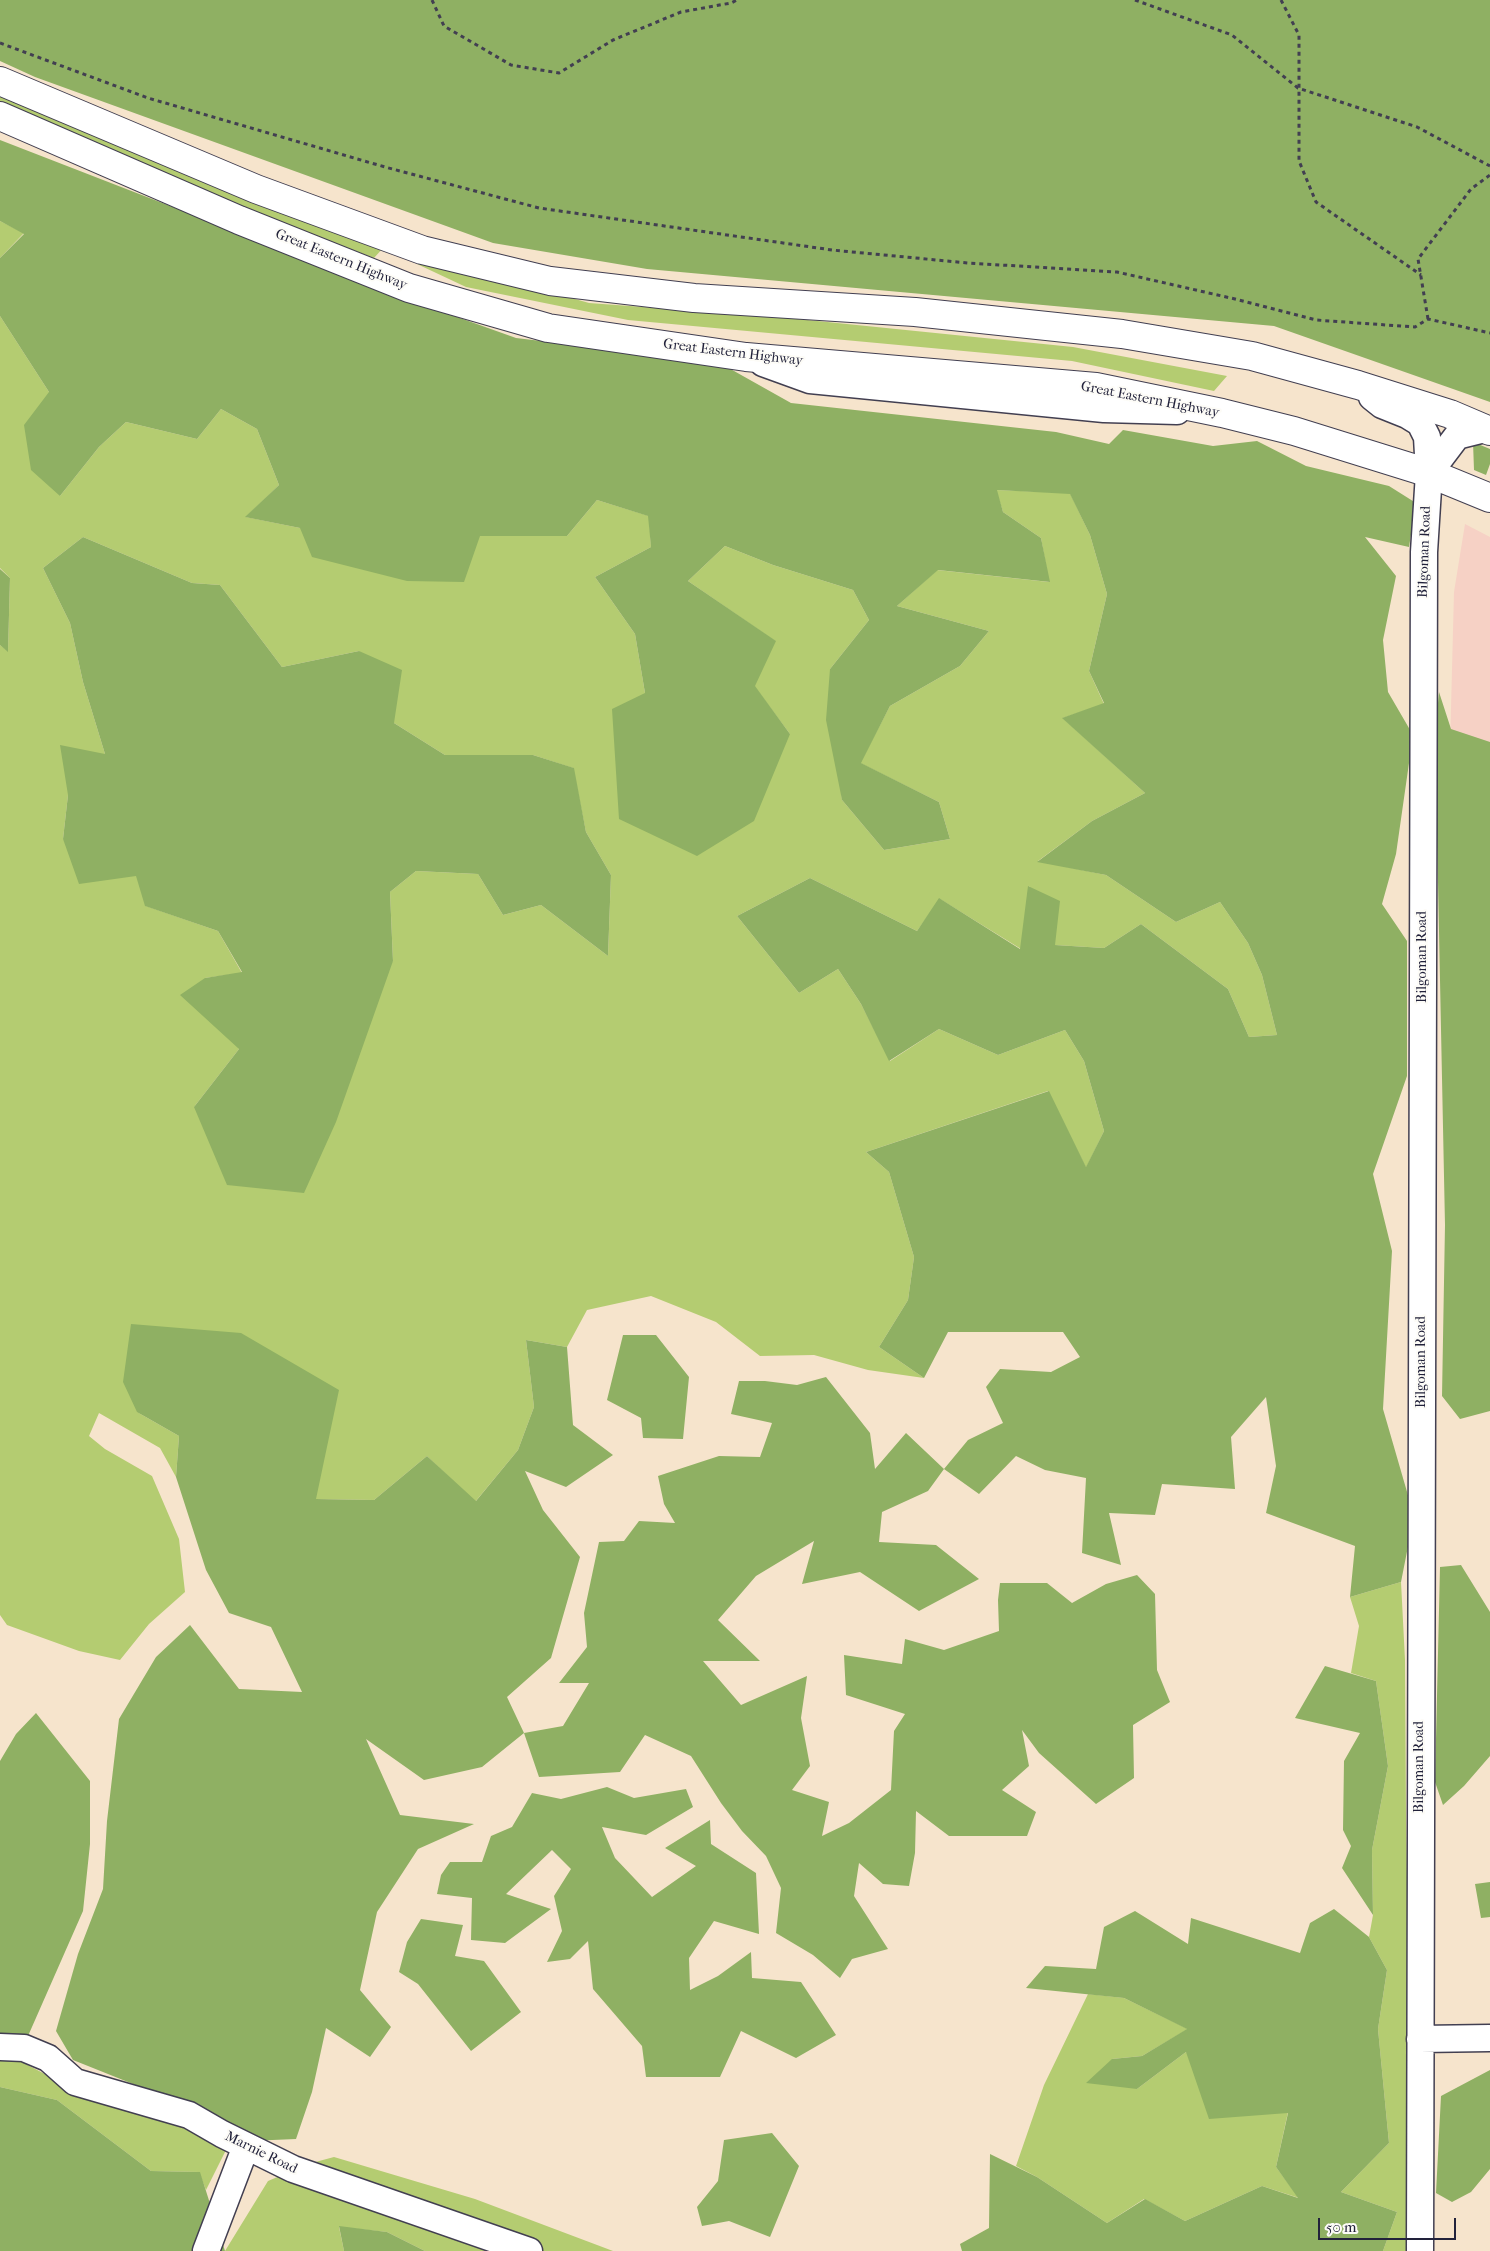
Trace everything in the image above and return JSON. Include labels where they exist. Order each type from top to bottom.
[{"type":"highway","points":[[0,81],[256,189],[367,230],[422,250],[550,281],[694,298],[915,312],[1122,334],[1252,356],[1358,385],[1450,414],[1487,430]]},
{"type":"highway","name":"Great Eastern Highway","points":[[0,116],[239,220],[409,288],[548,328],[746,356],[1096,388],[1222,413],[1294,430],[1428,473],[1490,498]]},
{"type":"street","name":"Bilgoman Road","points":[[1358,385],[1382,405],[1407,415],[1420,423],[1427,437],[1428,473],[1424,546],[1420,2251]]},
{"type":"street","points":[[1428,473],[1447,446],[1457,436],[1487,430]]},
{"type":"street","points":[[1420,2039],[1490,2038]]},
{"type":"street","name":"Marnie Road","points":[[0,2047],[24,2048],[48,2058],[75,2082],[189,2115],[293,2169],[529,2251]]},
{"type":"street","points":[[206,2251],[246,2146]]},
{"type":"path","points":[[432,0],[444,26],[511,65],[559,73],[613,40],[681,12],[731,3],[737,0]]},
{"type":"path","points":[[1135,0],[1232,35],[1298,88],[1417,127],[1490,166]]},
{"type":"path","points":[[1281,0],[1299,35],[1299,161],[1316,202],[1421,275]]},
{"type":"path","points":[[0,43],[184,108],[385,168],[538,208],[690,232],[832,250],[968,263],[1117,272],[1316,320],[1415,327],[1428,319],[1490,333]]},
{"type":"path","points":[[1428,319],[1418,259],[1471,190],[1490,175]]},
{"type":"shaded area","points":[[1465,524],[1490,537],[1490,760],[1450,747],[1454,592]]},
{"type":"green space","points":[[0,0],[1490,0],[1490,402],[1274,326],[647,269],[493,243],[35,77],[0,61]]},
{"type":"green space","points":[[0,95],[383,248],[374,258],[318,237],[0,106]]},
{"type":"green space","points":[[0,140],[446,313],[516,338],[718,362],[791,403],[1056,432],[1109,444],[1123,430],[1213,446],[1257,441],[1306,466],[1389,486],[1416,503],[1409,547],[1365,537],[1396,576],[1383,640],[1388,692],[1413,735],[1396,854],[1382,904],[1407,941],[1407,1076],[1373,1174],[1392,1251],[1383,1409],[1414,1516],[1401,1582],[1350,1597],[1355,1546],[1266,1513],[1276,1466],[1266,1397],[1231,1437],[1235,1489],[1162,1484],[1155,1515],[1109,1513],[1121,1565],[1082,1553],[1086,1478],[1045,1470],[1016,1456],[979,1494],[944,1469],[968,1440],[1003,1423],[986,1387],[1000,1369],[1051,1372],[1080,1357],[1063,1332],[948,1332],[924,1378],[879,1347],[908,1300],[914,1257],[889,1172],[866,1152],[1049,1091],[1086,1167],[1104,1131],[1084,1061],[1065,1030],[998,1055],[939,1029],[889,1061],[861,1004],[838,969],[799,993],[737,916],[810,878],[917,931],[939,898],[1020,949],[1028,886],[1060,901],[1055,945],[1104,948],[1141,924],[1228,989],[1249,1037],[1277,1035],[1262,975],[1248,943],[1220,902],[1176,922],[1106,875],[1037,862],[1092,821],[1145,793],[1062,718],[1104,703],[1089,671],[1107,594],[1090,535],[1070,494],[997,490],[1003,512],[1041,538],[1050,582],[938,570],[897,606],[989,631],[960,666],[890,706],[861,763],[939,802],[950,839],[884,850],[842,800],[826,720],[830,669],[869,620],[853,590],[773,565],[725,546],[688,581],[776,641],[755,686],[790,734],[754,821],[697,856],[619,819],[612,709],[645,693],[635,634],[595,577],[651,547],[648,516],[597,500],[567,536],[480,536],[464,582],[407,581],[312,557],[300,528],[245,517],[279,485],[257,429],[221,409],[197,439],[126,422],[99,447],[60,496],[31,470],[24,425],[49,392],[0,316],[0,258],[24,234],[0,221]]},
{"type":"green space","points":[[0,221],[24,233],[0,258]]},
{"type":"green space","points":[[417,264],[484,273],[589,303],[778,317],[1073,347],[1227,376],[1214,391],[1072,361],[628,320],[466,287]]},
{"type":"green space","points":[[0,316],[49,392],[60,496],[99,447],[126,422],[197,439],[221,409],[257,429],[279,485],[246,517],[300,528],[480,536],[567,536],[597,500],[649,516],[651,547],[595,577],[635,634],[645,693],[790,734],[754,686],[775,641],[688,581],[725,546],[773,565],[853,590],[869,620],[830,669],[842,800],[884,850],[950,839],[939,802],[860,763],[890,706],[960,666],[989,631],[897,606],[937,570],[1049,582],[1041,538],[1003,512],[996,490],[1070,493],[1090,535],[1107,594],[1089,671],[1104,704],[1063,718],[1145,793],[1092,821],[1038,861],[1106,875],[1176,922],[1220,902],[1248,943],[1262,975],[1277,1035],[1249,1037],[1228,989],[1141,924],[1104,948],[1055,945],[1029,886],[1021,949],[940,899],[917,931],[810,878],[737,916],[799,993],[838,969],[861,1004],[890,1061],[939,1029],[998,1055],[1065,1030],[1084,1061],[1104,1131],[1086,1168],[1048,1091],[866,1152],[889,1172],[914,1257],[908,1300],[879,1347],[924,1378],[868,1370],[814,1355],[760,1356],[716,1322],[651,1296],[587,1310],[567,1347],[526,1340],[534,1407],[518,1450],[475,1502],[427,1456],[374,1500],[315,1499],[137,1412],[179,1436],[176,1477],[160,1448],[99,1413],[89,1436],[105,1449],[152,1476],[179,1539],[185,1592],[149,1624],[120,1660],[79,1651],[7,1625],[0,1615],[0,645],[8,651],[10,578],[0,568]],"holes":[[[83,537],[192,583],[220,585],[282,667],[359,651],[394,723],[445,755],[533,755],[573,768],[586,832],[611,875],[608,956],[541,905],[503,915],[478,874],[416,871],[390,892],[393,961],[194,1107],[239,1049],[205,978],[242,973],[218,931],[146,906],[137,876],[63,839],[68,795],[105,754],[83,682],[70,623],[43,568]]]},
{"type":"green space","points":[[1473,442],[1490,449],[1490,464],[1486,475],[1474,470]]},
{"type":"green space","points":[[83,537],[192,583],[220,585],[282,667],[359,651],[402,670],[394,723],[445,755],[533,755],[574,768],[586,832],[611,875],[608,956],[541,905],[503,915],[478,874],[416,871],[390,892],[393,961],[336,1122],[304,1193],[227,1185],[194,1107],[239,1049],[180,995],[205,978],[242,972],[218,931],[145,906],[136,876],[79,884],[63,839],[68,795],[60,745],[105,754],[83,682],[70,623],[43,568]]},
{"type":"green space","points":[[0,569],[10,578],[8,652],[0,645]]},
{"type":"green space","points":[[1439,692],[1451,729],[1490,742],[1490,1411],[1460,1419],[1442,1396],[1445,1225],[1435,735]]},
{"type":"green space","points":[[131,1324],[241,1333],[339,1390],[316,1499],[374,1500],[427,1456],[476,1501],[518,1450],[534,1407],[526,1340],[567,1347],[573,1425],[613,1455],[566,1487],[525,1471],[543,1510],[580,1557],[551,1658],[507,1697],[524,1733],[482,1767],[424,1780],[366,1739],[400,1815],[474,1824],[418,1849],[377,1912],[360,1990],[391,2027],[370,2057],[326,2028],[312,2092],[296,2139],[249,2141],[173,2100],[73,2060],[56,2031],[78,1954],[103,1889],[107,1821],[119,1719],[156,1657],[190,1625],[239,1689],[302,1692],[271,1627],[229,1613],[206,1570],[176,1477],[179,1436],[137,1412],[123,1382]]},
{"type":"green space","points":[[623,1335],[656,1335],[689,1377],[683,1439],[643,1438],[641,1418],[607,1400]]},
{"type":"green space","points":[[826,1377],[870,1433],[875,1469],[906,1433],[944,1469],[928,1491],[882,1512],[879,1542],[936,1545],[979,1579],[919,1611],[860,1572],[802,1584],[814,1541],[756,1576],[718,1620],[760,1661],[703,1661],[741,1705],[807,1676],[801,1718],[810,1766],[792,1790],[829,1802],[822,1836],[849,1823],[891,1790],[894,1731],[905,1714],[846,1695],[844,1655],[902,1664],[905,1639],[944,1650],[999,1631],[998,1600],[1000,1583],[1047,1583],[1072,1603],[1106,1584],[1137,1575],[1155,1594],[1157,1670],[1170,1702],[1133,1725],[1134,1778],[1096,1804],[1039,1753],[1022,1730],[1029,1766],[1002,1790],[1036,1812],[1027,1836],[949,1836],[916,1811],[915,1853],[909,1886],[883,1884],[859,1863],[854,1896],[888,1949],[852,1959],[840,1978],[813,1955],[776,1933],[781,1888],[766,1856],[742,1831],[721,1803],[691,1756],[645,1735],[620,1772],[539,1777],[524,1733],[563,1726],[589,1683],[559,1683],[587,1647],[584,1613],[599,1542],[624,1541],[639,1521],[675,1523],[664,1504],[658,1476],[719,1456],[760,1457],[772,1423],[731,1414],[739,1381],[765,1381],[797,1385]]},
{"type":"green space","points":[[1461,1565],[1490,1612],[1490,1756],[1464,1786],[1443,1805],[1435,1782],[1440,1567]]},
{"type":"green space","points":[[1401,1582],[1405,1660],[1413,2251],[1383,2251],[1397,2212],[1341,2192],[1389,2143],[1378,2029],[1387,1970],[1369,1937],[1373,1915],[1372,1850],[1388,1766],[1376,1681],[1351,1673],[1359,1626],[1350,1597]]},
{"type":"green space","points":[[1325,1666],[1376,1681],[1388,1766],[1372,1850],[1373,1915],[1342,1868],[1351,1846],[1343,1830],[1344,1761],[1360,1733],[1295,1718]]},
{"type":"green space","points":[[36,1713],[90,1781],[90,1844],[83,1911],[28,2036],[0,2037],[0,1761],[16,1734]]},
{"type":"green space","points":[[607,1787],[634,1798],[686,1789],[693,1807],[646,1835],[602,1827],[615,1858],[652,1897],[696,1866],[665,1848],[710,1820],[711,1844],[756,1873],[759,1934],[714,1921],[689,1958],[690,1990],[718,1976],[751,1952],[752,1978],[801,1982],[836,2035],[796,2058],[741,2031],[720,2077],[646,2077],[642,2046],[593,1989],[588,1941],[570,1959],[547,1962],[562,1931],[554,1896],[571,1869],[552,1850],[506,1894],[551,1909],[505,1943],[471,1940],[472,1898],[437,1894],[441,1875],[450,1862],[482,1862],[491,1836],[512,1827],[532,1793],[561,1799]]},
{"type":"green space","points":[[1490,1882],[1490,1917],[1481,1918],[1475,1884]]},
{"type":"green space","points":[[1334,1909],[1369,1937],[1387,1970],[1378,2029],[1389,2143],[1341,2192],[1397,2212],[1383,2251],[962,2251],[960,2244],[989,2228],[990,2154],[1037,2177],[1107,2223],[1145,2199],[1185,2221],[1262,2186],[1298,2198],[1276,2167],[1288,2113],[1209,2119],[1186,2052],[1137,2089],[1086,2083],[1112,2059],[1142,2056],[1187,2029],[1124,1998],[1026,1988],[1045,1966],[1096,1969],[1104,1927],[1135,1911],[1188,1944],[1191,1918],[1300,1953],[1310,1923]]},
{"type":"green space","points":[[421,1919],[463,1925],[455,1956],[484,1961],[521,2012],[471,2051],[418,1984],[399,1972],[407,1942]]},
{"type":"green space","points":[[1088,1994],[1124,1998],[1188,2029],[1142,2056],[1112,2059],[1137,2089],[1186,2052],[1288,2112],[1276,2167],[1299,2198],[1262,2186],[1185,2221],[1144,2199],[1107,2223],[1037,2177],[1016,2166],[1044,2085]]},
{"type":"green space","points":[[0,2056],[20,2061],[81,2093],[139,2101],[227,2148],[206,2190],[199,2172],[151,2171],[57,2100],[0,2087]]},
{"type":"green space","points":[[1490,2070],[1490,2169],[1471,2192],[1452,2202],[1436,2193],[1441,2096]]},
{"type":"green space","points":[[0,2087],[57,2100],[151,2171],[200,2172],[225,2251],[0,2251]]},
{"type":"green space","points":[[772,2133],[799,2166],[770,2237],[729,2221],[702,2226],[697,2207],[718,2181],[724,2140]]},
{"type":"green space","points":[[334,2157],[475,2199],[613,2251],[425,2251],[387,2232],[339,2227],[344,2251],[225,2251],[268,2181],[308,2164]]},
{"type":"green space","points":[[339,2226],[387,2232],[425,2251],[344,2251]]}]
